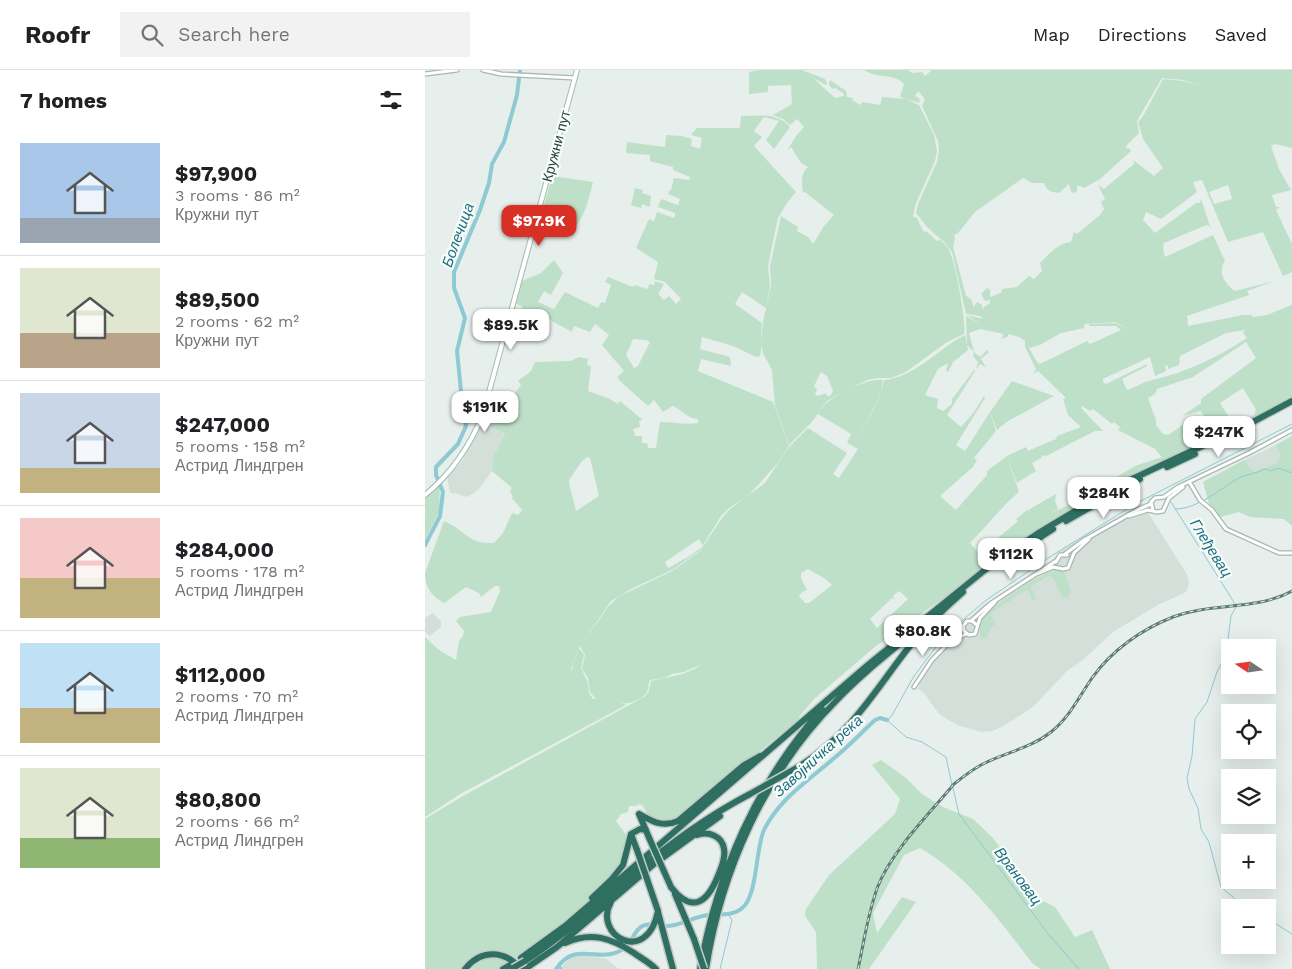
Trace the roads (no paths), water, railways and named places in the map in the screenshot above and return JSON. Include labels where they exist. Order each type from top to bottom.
[{"type":"highway","points":[[1190,454],[1292,401]]},
{"type":"highway","points":[[503,969],[512,967],[579,914],[925,616],[1006,554],[1099,496],[1292,406]]},
{"type":"highway","points":[[718,903],[753,821],[771,787],[803,740],[845,692],[963,591],[1000,563],[1068,519],[1183,457]]},
{"type":"highway","points":[[523,959],[564,934],[671,844],[821,751],[846,730],[871,700],[917,637],[963,591]]},
{"type":"highway","points":[[703,969],[713,920],[736,845],[763,791],[798,738],[838,692]]},
{"type":"highway","points":[[703,969],[691,932],[639,814],[659,824],[678,821],[744,765],[766,753]]},
{"type":"highway","points":[[465,969],[476,958],[489,954],[500,954],[511,958],[524,969],[557,947],[685,841],[743,798]]},
{"type":"highway","points":[[631,834],[640,829],[646,830]]},
{"type":"highway","points":[[671,887],[680,898],[688,902],[700,902],[707,897],[713,888],[723,861],[725,850],[716,836],[707,833],[698,834],[685,841]]},
{"type":"highway","points":[[579,914],[620,869],[627,856],[631,834]]},
{"type":"highway","points":[[631,834],[658,911],[673,969]]},
{"type":"highway","points":[[615,898],[608,907],[607,919],[611,930],[628,950],[656,969]]},
{"type":"highway","points":[[557,947],[589,936],[620,942],[633,942],[647,936],[654,926],[658,911]]},
{"type":"highway","points":[[472,969],[472,963],[476,958]]},
{"type":"main road","name":"Кружни пут","points":[[425,495],[454,467],[471,442],[485,409],[577,70]]},
{"type":"street","points":[[425,74],[457,70]]},
{"type":"street","points":[[483,70],[523,75],[575,78]]},
{"type":"street","points":[[914,687],[932,660],[963,628],[966,622],[1056,561],[1060,555],[1065,554],[1151,504],[1154,499],[1190,483],[1292,430]]},
{"type":"street","points":[[1190,483],[1201,501],[1212,510],[1224,528],[1279,553],[1292,553]]},
{"type":"street","points":[[1128,516],[1145,510],[1161,512],[1169,498],[1184,486]]},
{"type":"street","points":[[1161,497],[1166,504]]},
{"type":"street","points":[[1151,504],[1153,510]]},
{"type":"street","points":[[1034,575],[1053,567],[1068,568],[1071,559],[1089,539]]},
{"type":"street","points":[[1065,554],[1071,559]]},
{"type":"street","points":[[1056,561],[1059,567]]},
{"type":"street","points":[[949,642],[976,632],[980,618],[997,600]]},
{"type":"street","points":[[971,620],[977,625]]},
{"type":"street","points":[[963,628],[967,634]]},
{"type":"waterway","name":"Болечица","points":[[425,545],[440,516],[443,492],[436,475],[436,467],[458,444],[466,426],[457,351],[465,318],[454,288],[454,272],[480,210],[489,183],[492,164],[504,142],[517,95],[520,70]]},
{"type":"waterway","points":[[952,785],[946,757],[922,742],[906,737],[887,720],[891,717],[914,676],[936,647],[985,601],[1048,558],[1137,503],[1292,424]]},
{"type":"waterway","points":[[1175,509],[1192,506],[1209,498],[1239,478],[1265,469],[1271,471],[1278,468],[1292,473]]},
{"type":"waterway","name":"Глеђевац","points":[[1171,502],[1235,604]]},
{"type":"waterway","name":"Глеђевац","points":[[1235,899],[1221,887],[1209,842],[1201,829],[1198,808],[1189,789],[1187,778],[1192,756],[1195,719],[1207,702],[1217,672],[1226,655],[1231,616],[1236,607]]},
{"type":"waterway","name":"Завојничка река","points":[[630,942],[638,930],[645,925],[673,925],[708,915],[730,914],[741,909],[747,903],[751,894],[761,839],[770,819],[795,791],[844,750],[875,720],[880,718],[887,720]]},
{"type":"waterway","name":"Врановац","points":[[953,788],[959,814],[1049,935],[1079,969]]},
{"type":"waterway","points":[[720,969],[732,920],[728,914]]},
{"type":"waterway","name":"Глеђевац","points":[[1276,924],[1292,934]]},
{"type":"waterway","name":"Завојничка река","points":[[556,969],[564,960],[572,955],[607,955],[626,947]]},
{"type":"railway","points":[[858,969],[871,906],[884,873],[901,846],[954,784],[981,765],[1027,746],[1051,732],[1068,714],[1100,668],[1118,650],[1139,634],[1161,622],[1188,612],[1264,601],[1292,591]]}]
